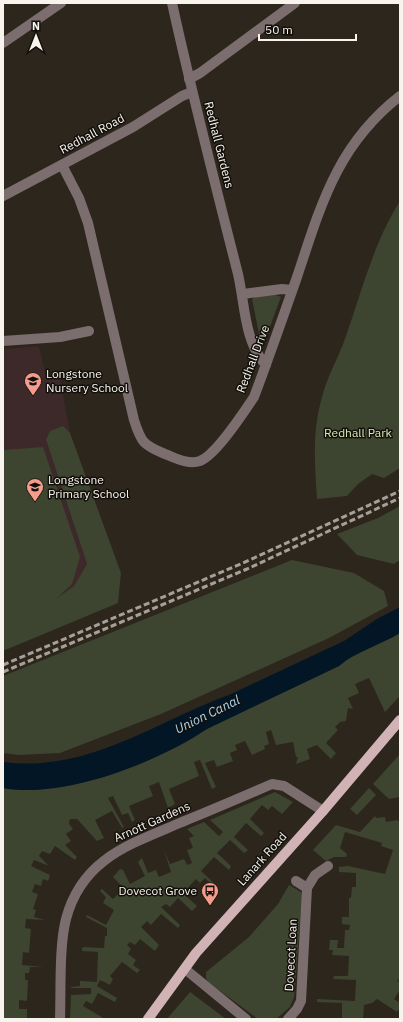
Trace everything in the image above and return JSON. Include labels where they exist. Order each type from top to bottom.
[{"type":"main road","name":"Lanark Road","points":[[148,1019],[196,953],[323,811],[400,720]]},
{"type":"street","points":[[3,43],[61,3]]},
{"type":"street","name":"Redhall Gardens","points":[[172,3],[192,92],[243,294],[251,343],[259,358],[266,365]]},
{"type":"street","points":[[189,79],[200,73],[295,3]]},
{"type":"street","name":"Redhall Road","points":[[3,196],[62,165],[192,92]]},
{"type":"street","name":"Redhall Drive","points":[[62,165],[79,198],[88,223],[108,327],[141,441],[146,446],[183,462],[201,460],[208,455],[236,423],[254,397],[328,189],[347,153],[366,128],[400,96]]},
{"type":"street","points":[[243,294],[282,289],[292,290]]},
{"type":"street","points":[[3,340],[60,337],[90,331]]},
{"type":"street","name":"Arnott Gardens","points":[[60,1019],[63,940],[66,920],[77,892],[100,863],[125,846],[272,784],[284,786],[323,811]]},
{"type":"street","points":[[296,881],[307,888],[315,875],[328,866]]},
{"type":"street","name":"Dovecot Loan","points":[[288,1019],[297,1010],[302,1001],[307,888]]},
{"type":"street","points":[[185,969],[246,1019]]},
{"type":"shaded area","name":"Longstone Primary School","points":[[39,346],[46,377],[59,373],[70,433],[46,441],[87,564],[74,586],[40,613],[3,626],[3,349]]},
{"type":"green space","name":"Redhall Park","points":[[400,201],[400,468],[384,478],[372,474],[358,484],[347,496],[317,499],[315,438],[318,413],[323,392],[343,344],[376,250]]},
{"type":"green space","points":[[275,295],[281,297],[265,340],[260,339],[252,299],[256,296]]},
{"type":"green space","points":[[63,426],[70,433],[121,573],[118,603],[3,651],[3,450],[43,447],[80,557],[72,584],[56,599],[74,586],[87,564],[46,440],[50,431]]},
{"type":"green space","points":[[400,506],[400,560],[394,564],[357,555],[337,534],[378,518]]},
{"type":"green space","points":[[292,560],[354,573],[384,591],[388,606],[329,638],[161,714],[60,753],[18,755],[3,753],[3,676]]},
{"type":"green space","points":[[400,633],[400,696],[385,712],[369,678],[355,684],[359,693],[348,698],[353,709],[348,708],[346,721],[340,722],[335,727],[338,730],[326,743],[336,753],[331,759],[317,745],[307,749],[310,759],[296,764],[298,757],[296,757],[293,742],[276,745],[271,730],[266,732],[269,744],[264,746],[265,749],[252,755],[245,741],[235,745],[237,750],[230,753],[233,761],[217,767],[214,760],[205,763],[216,787],[212,789],[200,760],[194,762],[199,776],[169,789],[175,804],[168,808],[159,782],[149,786],[153,796],[129,806],[135,820],[132,822],[128,813],[122,815],[113,796],[108,798],[124,827],[122,828],[112,811],[95,820],[104,838],[97,841],[77,819],[70,819],[69,824],[73,829],[66,834],[71,841],[65,845],[77,857],[75,860],[55,846],[50,854],[42,851],[39,856],[49,866],[34,860],[31,866],[50,875],[48,881],[43,879],[41,886],[35,884],[32,892],[38,894],[33,909],[36,910],[34,917],[45,920],[26,919],[25,928],[31,929],[29,953],[23,952],[22,965],[44,967],[30,967],[29,973],[25,973],[25,980],[28,980],[27,1001],[19,1000],[19,1009],[27,1009],[27,1019],[3,1019],[3,788],[27,790],[53,788],[81,783],[136,765],[162,754],[206,729],[339,666],[347,659]]},
{"type":"green space","points":[[400,754],[400,797],[389,799],[373,784]]},
{"type":"green space","points":[[369,788],[376,795],[357,815],[350,809]]},
{"type":"green space","points":[[275,792],[293,802],[282,814],[272,806],[268,810],[262,805],[250,819],[264,833],[261,836],[246,823],[234,837],[248,850],[244,853],[230,840],[217,853],[231,866],[229,870],[214,857],[201,871],[215,884],[213,886],[205,878],[200,883],[196,879],[183,893],[197,906],[192,911],[178,898],[170,907],[166,904],[161,907],[180,925],[178,928],[161,914],[151,925],[147,921],[141,927],[159,945],[155,951],[140,939],[135,945],[130,942],[127,945],[131,949],[128,954],[136,960],[133,965],[140,970],[137,973],[122,962],[110,976],[113,979],[110,985],[100,980],[97,986],[117,998],[115,1002],[98,993],[92,1004],[86,1001],[83,1006],[105,1019],[70,1019],[71,995],[91,994],[91,988],[71,987],[80,986],[80,981],[97,982],[98,952],[82,951],[82,948],[104,948],[105,936],[107,936],[107,928],[86,917],[87,915],[106,925],[114,910],[103,903],[106,897],[100,891],[102,889],[113,899],[124,888],[113,877],[120,869],[123,870],[130,884],[145,876],[138,862],[142,858],[148,873],[156,870],[159,877],[171,872],[164,850],[170,864],[184,859],[187,865],[192,863],[187,850],[193,848],[189,838],[194,836],[187,829],[204,822],[219,836],[223,832],[210,820]]},
{"type":"green space","points":[[375,816],[376,818],[385,817],[386,822],[397,820],[400,822],[400,978],[397,981],[400,983],[400,990],[394,999],[400,1003],[400,1008],[397,1012],[377,999],[372,1003],[364,1005],[363,1019],[342,1019],[342,1003],[317,1002],[317,999],[355,1001],[356,980],[333,979],[334,976],[348,976],[349,956],[332,955],[333,950],[329,950],[330,940],[338,940],[337,948],[344,948],[345,930],[349,930],[350,925],[342,924],[342,917],[349,917],[349,898],[351,898],[352,887],[356,887],[356,873],[339,872],[339,867],[348,866],[385,874],[393,850],[381,846],[382,843],[345,832],[340,848],[347,854],[346,857],[334,857],[326,861],[313,850],[336,825],[360,832]]},
{"type":"green space","points":[[289,885],[301,892],[302,896],[294,997],[290,1007],[276,1019],[258,1019],[208,982],[206,972],[249,937],[278,904]]},
{"type":"green space","points":[[190,992],[226,1019],[167,1019]]},
{"type":"water","name":"Union Canal","points":[[400,607],[400,633],[353,656],[339,666],[207,729],[186,742],[136,766],[81,783],[53,788],[27,790],[3,788],[3,762],[34,763],[64,760],[93,753],[120,743],[201,706],[229,695],[344,641],[377,619]]},
{"type":"railway","points":[[3,665],[243,563],[400,491]]},
{"type":"railway","points":[[3,672],[247,569],[400,498]]},
{"type":"place","name":"Longstone Nursery School","points":[[33,396]]},
{"type":"place","name":"Longstone Primary School","points":[[35,502]]},
{"type":"place","name":"Dovecot Grove","points":[[210,906]]}]
